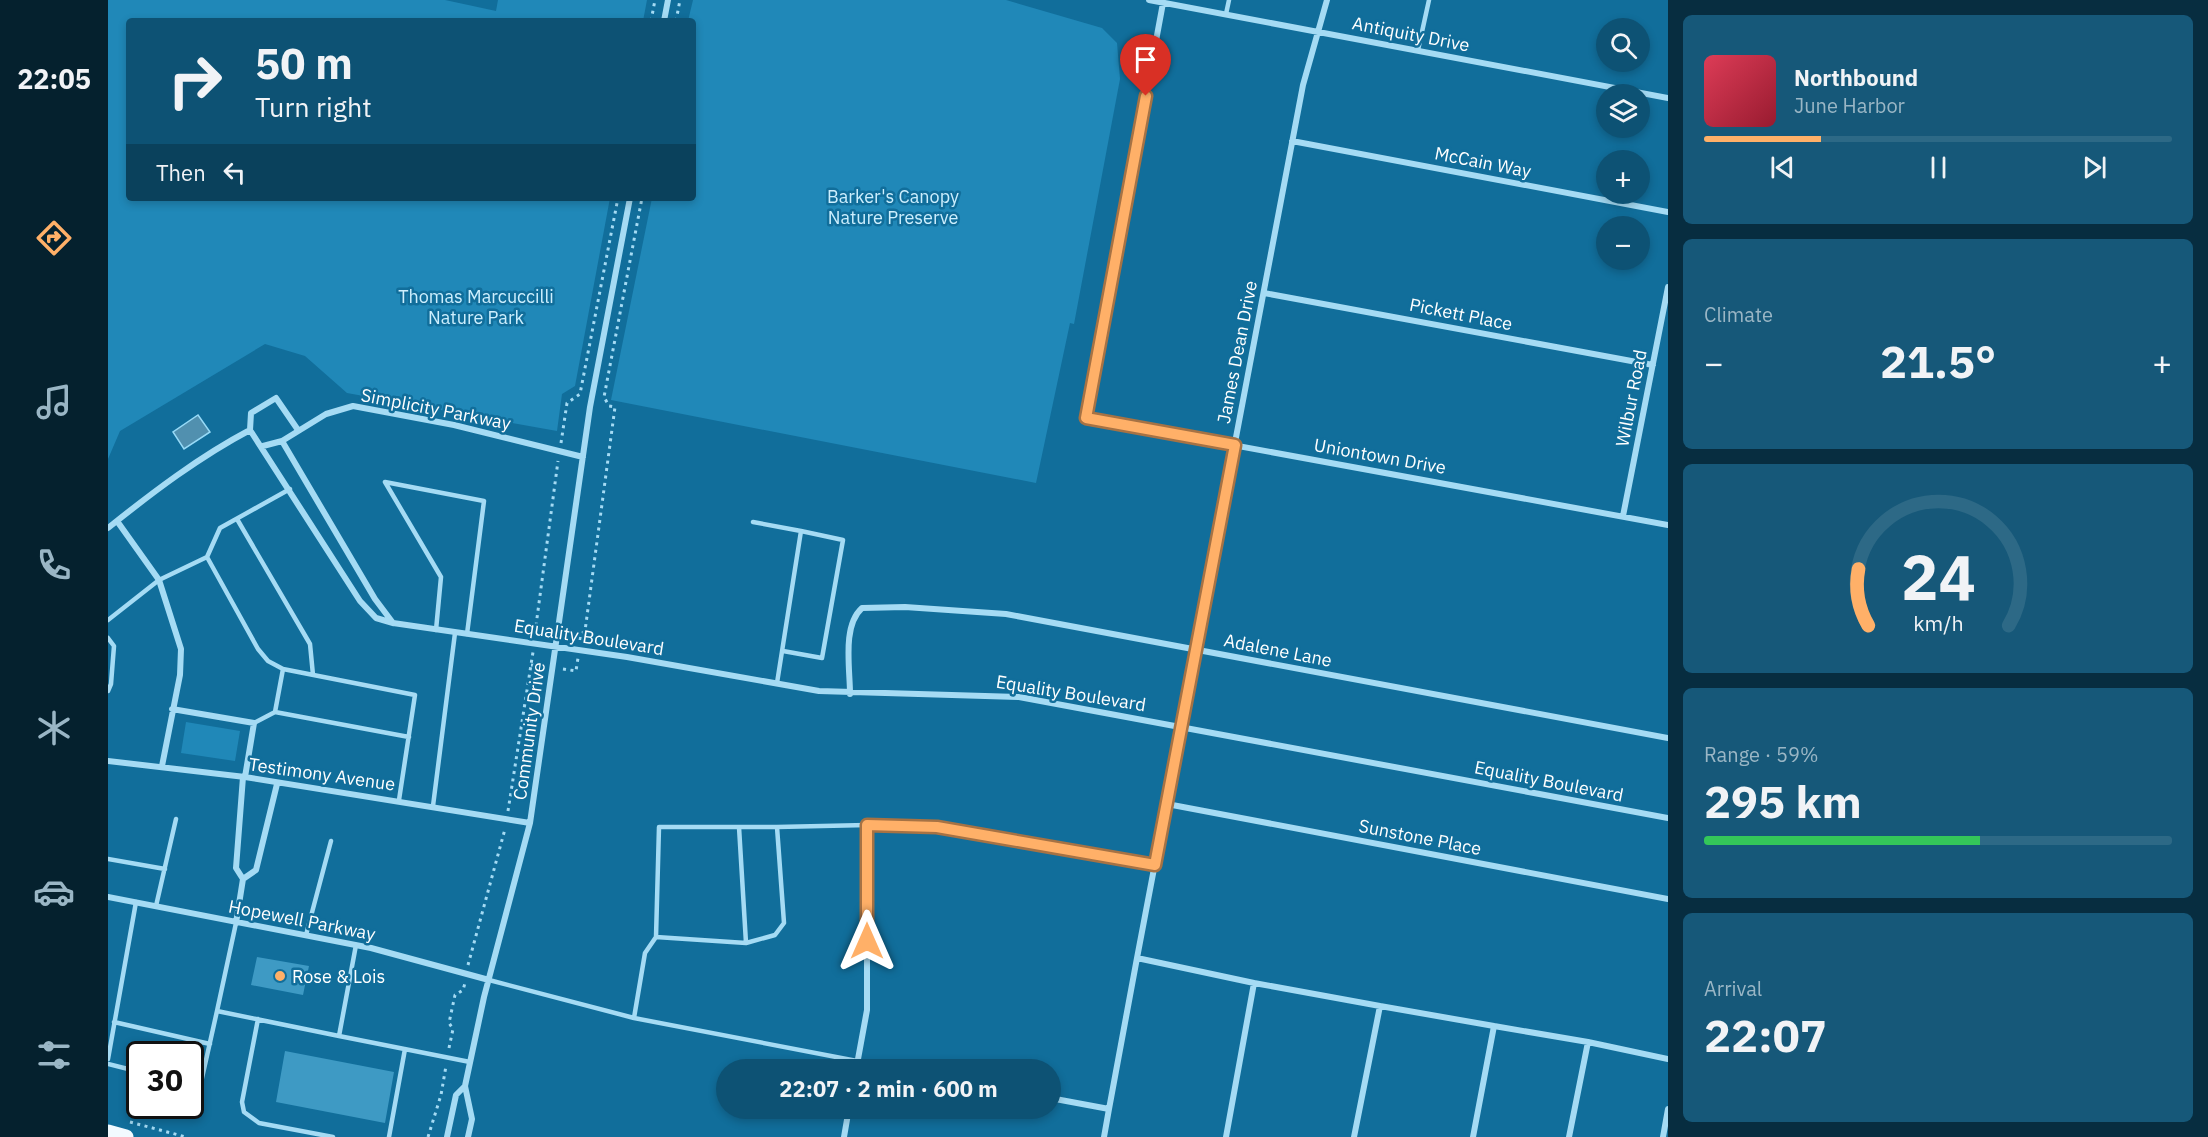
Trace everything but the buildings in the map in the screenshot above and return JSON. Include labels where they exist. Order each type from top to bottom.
[{"type":"main road","points":[[108,1132],[126,1137]]},
{"type":"street","points":[[665,18],[668,0]]},
{"type":"street","name":"Antiquity Drive","points":[[1149,0],[1668,98]]},
{"type":"street","name":"James Dean Drive","points":[[1104,1137],[1303,85],[1328,0]]},
{"type":"street","name":"Uniontown Drive","points":[[1163,3],[1086,418],[1668,525]]},
{"type":"street","name":"McCain Way","points":[[1292,141],[1668,212]]},
{"type":"street","name":"Community Drive","points":[[468,1137],[472,1119],[465,1086],[489,980],[530,823],[583,457],[629,201]]},
{"type":"street","name":"Wilbur Road","points":[[1623,516],[1668,287]]},
{"type":"street","name":"Pickett Place","points":[[1264,293],[1653,365]]},
{"type":"street","points":[[276,398],[298,430],[282,441],[263,446],[250,429],[251,413],[276,398]]},
{"type":"street","name":"Simplicity Parkway","points":[[298,430],[335,410],[361,407],[463,427],[583,457]]},
{"type":"street","points":[[108,528],[142,498],[250,429]]},
{"type":"street","points":[[282,441],[375,598],[393,623]]},
{"type":"street","name":"Equality Boulevard","points":[[263,446],[360,602],[376,618],[393,623],[579,650],[850,694],[1019,697],[1668,818]]},
{"type":"street","points":[[117,521],[159,580],[181,650],[180,675],[162,766]]},
{"type":"street","name":"Adalene Lane","points":[[850,694],[850,632],[854,616],[862,608],[905,607],[1006,614],[1668,738]]},
{"type":"street","points":[[172,709],[254,723],[244,777],[236,868],[243,879],[236,923]]},
{"type":"street","name":"Testimony Avenue","points":[[108,760],[399,800],[530,823]]},
{"type":"street","points":[[243,879],[256,870],[277,784]]},
{"type":"street","name":"Sunstone Place","points":[[1167,804],[1668,899]]},
{"type":"street","points":[[857,1059],[867,1010],[867,825],[937,827],[1155,865]]},
{"type":"street","name":"Hopewell Parkway","points":[[108,897],[356,945],[489,980]]},
{"type":"street","points":[[1137,958],[1254,983],[1588,1042],[1668,1059]]},
{"type":"street","points":[[1226,1137],[1254,983]]},
{"type":"street","points":[[1354,1137],[1380,1006]]},
{"type":"street","points":[[1473,1137],[1494,1026]]},
{"type":"street","points":[[1569,1137],[1588,1042]]},
{"type":"street","name":"Community Drive","points":[[447,1137],[456,1095],[465,1086]]},
{"type":"street","points":[[1061,1100],[1109,1109]]},
{"type":"street","points":[[1663,1137],[1668,1109]]},
{"type":"street","points":[[844,1137],[847,1119]]},
{"type":"lane","points":[[1226,14],[1229,0]]},
{"type":"lane","points":[[1418,50],[1429,0]]},
{"type":"lane","points":[[436,630],[441,578],[385,482],[484,501],[467,634]]},
{"type":"lane","points":[[108,620],[159,580],[207,557],[220,528],[290,489]]},
{"type":"lane","points":[[237,519],[309,644],[313,675]]},
{"type":"lane","points":[[753,522],[843,540],[822,658],[783,651]]},
{"type":"lane","points":[[777,683],[801,531]]},
{"type":"lane","points":[[207,557],[258,649],[268,662],[283,669],[415,695],[399,800]]},
{"type":"lane","points":[[433,806],[455,633]]},
{"type":"lane","points":[[108,638],[114,646],[111,684],[108,691]]},
{"type":"lane","points":[[275,712],[283,669]]},
{"type":"lane","points":[[254,723],[275,712],[409,737]]},
{"type":"lane","points":[[156,906],[176,819]]},
{"type":"lane","points":[[634,1018],[645,953],[656,937],[659,827],[867,825]]},
{"type":"lane","points":[[739,827],[746,942]]},
{"type":"lane","points":[[656,937],[746,942],[775,935],[784,923],[777,827]]},
{"type":"lane","points":[[306,935],[331,840]]},
{"type":"lane","points":[[108,858],[165,869]]},
{"type":"lane","points":[[108,1059],[109,1041],[136,902]]},
{"type":"lane","points":[[204,1070],[236,923]]},
{"type":"lane","points":[[339,1036],[356,945]]},
{"type":"lane","points":[[489,980],[634,1018],[847,1059]]},
{"type":"lane","points":[[218,1011],[470,1062]]},
{"type":"lane","points":[[258,1019],[242,1102],[244,1112],[257,1122],[333,1137]]},
{"type":"lane","points":[[114,1022],[210,1044]]},
{"type":"lane","points":[[389,1137],[405,1049]]},
{"type":"lane","points":[[108,1064],[126,1068]]},
{"type":"path","points":[[652,18],[655,0]]},
{"type":"path","points":[[677,18],[680,0]]},
{"type":"path","points":[[428,1137],[441,1095],[453,1029],[448,1023],[456,995],[463,990],[507,819],[567,403],[580,394],[617,201]]},
{"type":"path","points":[[531,665],[576,671],[581,634],[585,630],[615,407],[609,406],[604,398],[641,201]]},
{"type":"path","points":[[122,1119],[186,1137]]},
{"type":"green space","name":"Thomas Marcuccilli Nature Park","points":[[108,0],[445,0],[496,11],[498,0],[647,0],[644,18],[126,18],[126,201],[609,201],[575,386],[562,394],[557,431],[347,393],[305,356],[265,344],[120,431],[108,459]]},
{"type":"green space","name":"Barker's Canopy Nature Preserve","points":[[693,0],[1006,0],[1102,28],[1117,43],[1120,79],[1074,324],[1070,323],[1036,483],[611,400],[651,201],[696,201],[696,18],[689,18]]},
{"type":"green space","points":[[186,722],[240,731],[235,761],[181,753]]},
{"type":"shaded area","points":[[198,415],[210,432],[184,449],[173,432]]},
{"type":"place","name":"Rose & Lois","points":[[280,976]]},
{"type":"route","points":[[867,941],[867,825],[937,827],[1155,865],[1235,445],[1086,418],[1146,96]]}]
